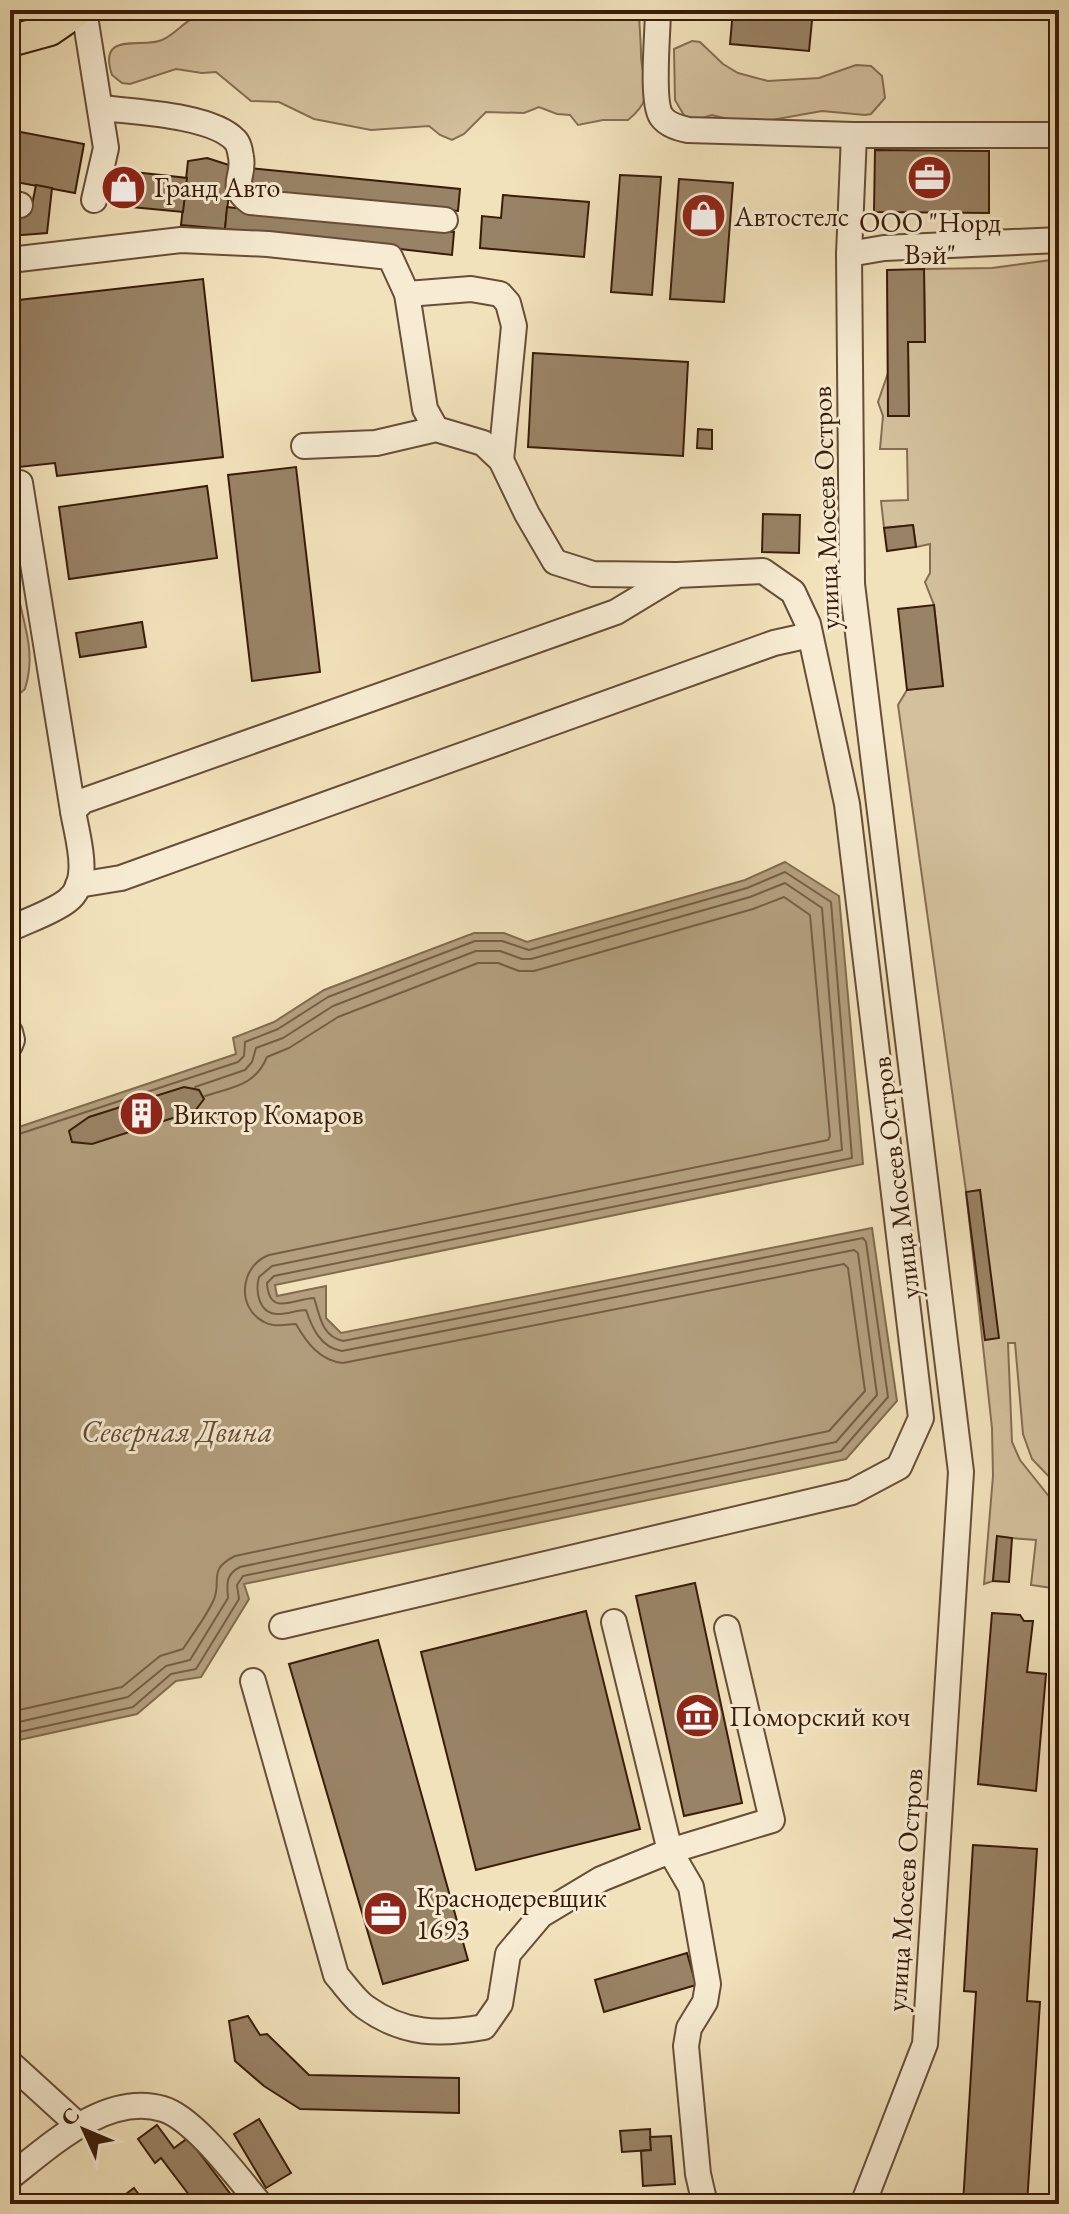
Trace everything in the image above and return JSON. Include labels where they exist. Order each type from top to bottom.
[{"type":"main road","points":[[10,41],[50,30],[82,10]]},
{"type":"street","points":[[82,10],[106,148],[94,200]]},
{"type":"street","points":[[658,10],[656,96],[661,116],[675,128],[854,135],[1059,135]]},
{"type":"street","points":[[101,108],[205,122],[225,132],[237,141],[242,161],[237,188],[250,202],[445,220]]},
{"type":"street","name":"улица Мосеев Остров","points":[[854,135],[849,254],[852,584],[961,1472],[925,2044],[873,2200]]},
{"type":"street","points":[[10,260],[181,240],[268,244],[390,257],[407,294],[425,409],[436,429]]},
{"type":"street","points":[[849,254],[884,248],[1059,240]]},
{"type":"street","points":[[407,294],[471,289],[500,294],[508,303],[514,326],[501,460]]},
{"type":"street","points":[[282,1626],[852,1492],[899,1467],[921,1418],[847,804],[808,624],[793,592],[763,571],[677,575],[593,574],[555,562],[501,460],[483,443],[436,429],[376,443],[304,446]]},
{"type":"street","points":[[10,929],[67,901],[76,892],[82,871],[20,483]]},
{"type":"street","points":[[73,811],[83,801],[616,612],[677,575]]},
{"type":"street","points":[[78,885],[121,878],[759,648],[810,635]]},
{"type":"street","points":[[10,1032],[10,1045]]},
{"type":"street","points":[[614,1622],[670,1851],[691,1887],[708,1984],[705,2002],[689,2028],[686,2046],[698,2174],[705,2204]]},
{"type":"street","points":[[253,1681],[336,1975],[364,2007],[410,2030],[445,2034],[484,2027],[500,2004],[508,1954],[541,1915],[601,1879],[670,1851],[772,1820],[727,1628]]},
{"type":"street","points":[[10,2063],[78,2125]]},
{"type":"street","points":[[10,2177],[78,2125],[123,2106],[163,2109],[203,2137],[260,2204]]},
{"type":"shaded area","points":[[218,10],[639,10],[645,97],[637,112],[628,120],[603,120],[578,125],[570,115],[539,107],[524,113],[486,112],[464,134],[452,140],[429,126],[371,130],[314,119],[279,102],[251,101],[216,72],[176,69],[130,84],[122,83],[112,75],[109,61],[116,47],[162,40],[196,16]]},
{"type":"shaded area","points":[[692,41],[700,42],[723,64],[738,73],[768,81],[819,78],[856,65],[871,66],[882,76],[885,98],[871,114],[865,115],[822,111],[760,122],[736,121],[712,115],[699,119],[685,117],[675,100],[674,49]]},
{"type":"shaded area","points":[[1059,259],[1059,1487],[1032,1459],[1023,1434],[1015,1343],[1008,1343],[1012,1442],[1020,1460],[1059,1509],[1059,1589],[1031,1585],[1036,1540],[997,1537],[993,1581],[984,1584],[993,1476],[992,1428],[966,1191],[898,705],[907,690],[943,685],[934,605],[925,582],[930,573],[930,544],[916,547],[913,525],[884,528],[881,501],[908,500],[907,449],[880,449],[883,416],[878,402],[888,373],[888,416],[909,415],[908,342],[925,342],[924,269],[992,268]]},
{"type":"shaded area","points":[[10,536],[30,660],[25,689],[10,702]]},
{"type":"water","name":"Северная Двина","points":[[785,862],[839,896],[863,1164],[275,1285],[277,1296],[326,1286],[326,1318],[341,1333],[872,1228],[897,1401],[846,1459],[244,1584],[249,1599],[201,1677],[176,1681],[137,1714],[10,1742],[10,1130],[236,1054],[233,1038],[274,1022],[324,990],[474,933],[504,933],[527,942],[745,880]]},
{"type":"building","points":[[733,10],[813,10],[809,51],[730,44]]},
{"type":"building","points":[[10,130],[84,144],[75,193],[10,181]]},
{"type":"building","points":[[875,150],[989,151],[989,213],[874,212]]},
{"type":"building","points":[[207,158],[232,166],[225,229],[181,225],[188,161]]},
{"type":"building","points":[[250,168],[460,189],[458,211],[248,190]]},
{"type":"building","points":[[125,171],[187,178],[183,212],[121,206],[117,180]]},
{"type":"building","points":[[620,175],[661,177],[652,295],[611,292]]},
{"type":"building","points":[[679,179],[733,183],[724,302],[670,299]]},
{"type":"building","points":[[36,185],[52,188],[47,233],[10,236],[10,218],[25,217],[31,210]]},
{"type":"building","points":[[503,195],[589,202],[584,257],[480,248],[482,216],[501,218]]},
{"type":"building","points":[[227,207],[454,232],[452,255],[225,229]]},
{"type":"building","points":[[924,269],[925,342],[908,342],[909,416],[888,416],[887,270]]},
{"type":"building","points":[[203,279],[223,457],[57,476],[55,463],[10,468],[10,301]]},
{"type":"building","points":[[533,353],[688,362],[683,456],[528,447]]},
{"type":"building","points":[[698,429],[712,430],[712,449],[697,448]]},
{"type":"building","points":[[296,467],[320,672],[252,681],[228,475]]},
{"type":"building","points":[[207,486],[217,558],[69,579],[59,507]]},
{"type":"building","points":[[763,514],[800,515],[799,553],[762,552]]},
{"type":"building","points":[[913,525],[916,547],[887,551],[884,528]]},
{"type":"building","points":[[934,605],[943,686],[907,690],[898,609]]},
{"type":"building","points":[[142,622],[146,647],[80,657],[76,633]]},
{"type":"building","name":"Виктор Комаров","points":[[184,1087],[199,1090],[204,1099],[195,1111],[92,1144],[72,1142],[69,1131],[89,1117]]},
{"type":"building","points":[[980,1190],[999,1338],[985,1340],[966,1192]]},
{"type":"building","points":[[997,1536],[1012,1538],[1009,1582],[993,1581]]},
{"type":"building","points":[[695,1583],[742,1803],[684,1816],[636,1596]]},
{"type":"building","points":[[586,1611],[640,1829],[476,1870],[421,1652]]},
{"type":"building","points":[[992,1613],[1020,1615],[1024,1621],[1033,1621],[1027,1672],[1046,1674],[1036,1791],[978,1784]]},
{"type":"building","points":[[378,1640],[468,1960],[383,1984],[289,1664]]},
{"type":"building","points":[[973,1845],[1037,1849],[1027,2001],[1040,2002],[1027,2204],[963,2204],[976,1992],[964,1991]]},
{"type":"building","points":[[687,1953],[696,1985],[604,2012],[595,1980]]},
{"type":"building","points":[[248,2016],[260,2035],[267,2034],[309,2075],[459,2078],[459,2113],[300,2109],[264,2086],[235,2061],[229,2021]]},
{"type":"building","points":[[259,2119],[291,2173],[266,2188],[234,2134]]},
{"type":"building","points":[[157,2125],[174,2148],[188,2138],[238,2204],[196,2204],[161,2158],[155,2163],[138,2139]]},
{"type":"building","points":[[650,2129],[651,2150],[622,2152],[620,2131]]},
{"type":"building","points":[[671,2136],[675,2184],[643,2186],[641,2151],[651,2150],[650,2137]]},
{"type":"building","points":[[134,2188],[146,2204],[114,2203]]},
{"type":"place","name":"ООО \"Норд Вэй\"","points":[[930,178]]},
{"type":"place","name":"Гранд Авто","points":[[123,187]]},
{"type":"place","name":"Автостелс","points":[[703,216]]},
{"type":"place","name":"Виктор Комаров","points":[[142,1114]]},
{"type":"place","name":"Поморский коч","points":[[698,1716]]},
{"type":"place","name":"Краснодеревщик 1693","points":[[385,1913]]}]
